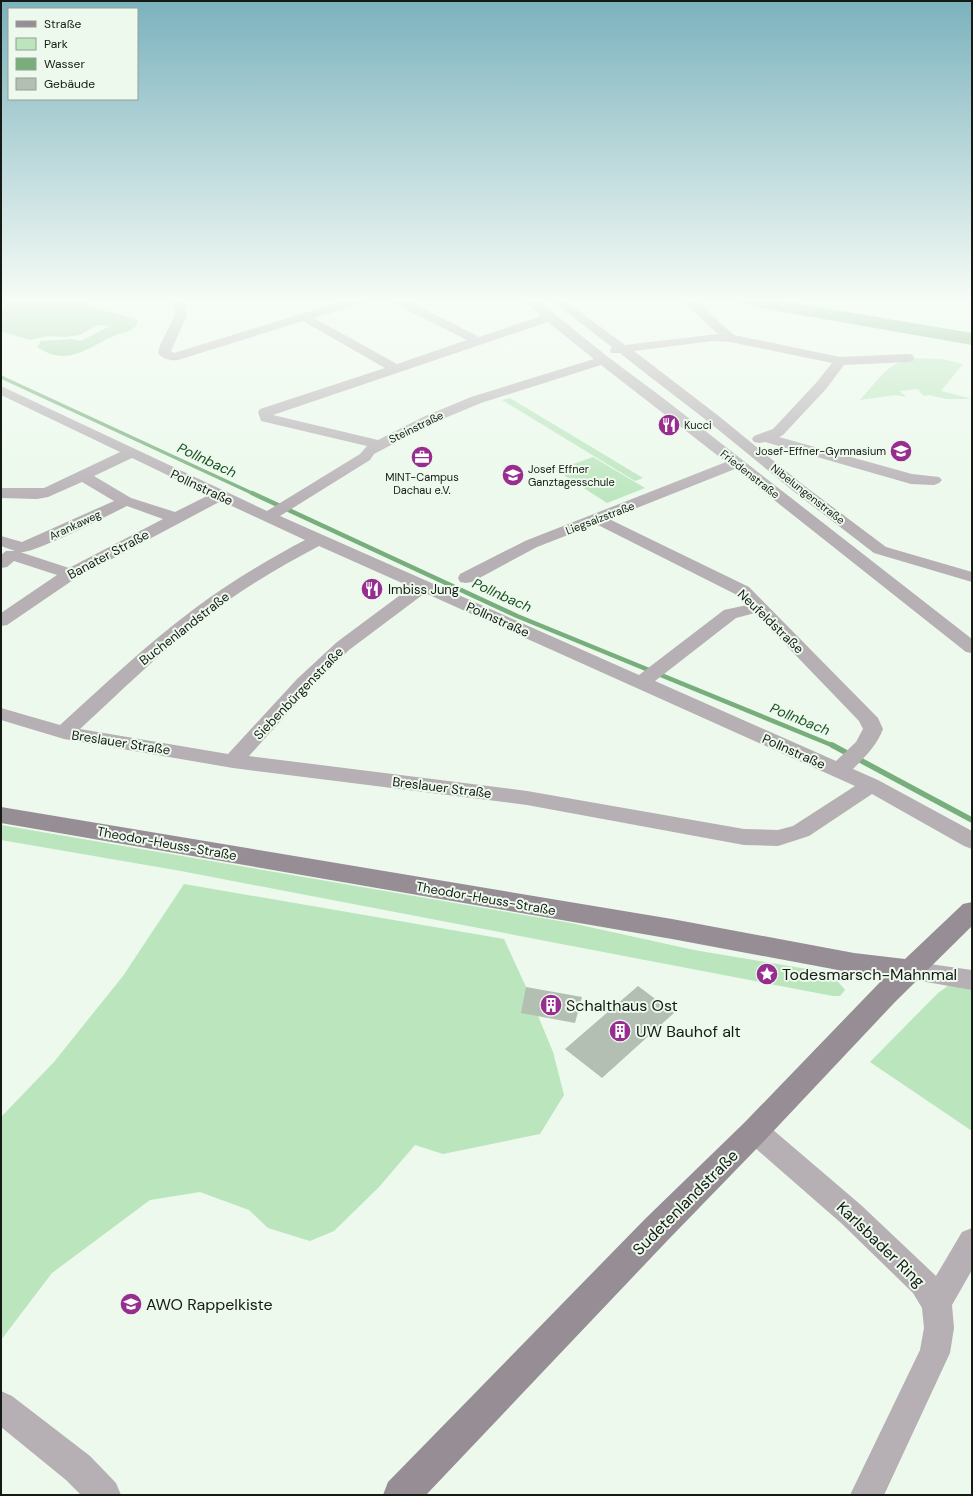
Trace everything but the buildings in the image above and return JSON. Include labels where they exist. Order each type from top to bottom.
[{"type":"street","points":[[380,445],[266,418],[265,412],[393,369]]},
{"type":"street","name":"Steinstraße","points":[[277,511],[365,457],[370,451],[428,420],[476,400],[563,369]]},
{"type":"street","name":"Friedenstraße","points":[[615,369],[972,648]]},
{"type":"street","name":"Nibelungenstraße","points":[[648,369],[797,487],[880,550],[972,577]]},
{"type":"street","points":[[744,444],[778,432],[822,386],[834,369]]},
{"type":"street","name":"Pollnstraße","points":[[1,390],[220,496],[277,511],[317,540],[424,586],[651,676],[849,761],[871,785],[972,840]]},
{"type":"street","points":[[766,437],[911,479],[934,480]]},
{"type":"street","points":[[1,493],[37,494],[48,492],[131,453]]},
{"type":"street","name":"Liegsalzstraße","points":[[466,578],[531,544],[598,519],[736,463]]},
{"type":"street","points":[[83,476],[126,501],[176,518]]},
{"type":"street","name":"Banater Straße","points":[[1,621],[70,574],[220,496]]},
{"type":"street","name":"Arankaweg","points":[[12,555],[126,501]]},
{"type":"street","name":"Neufeldstraße","points":[[598,519],[743,591],[868,718],[873,729],[871,737],[849,761]]},
{"type":"street","name":"Buchenlandstraße","points":[[64,733],[138,664],[200,612],[266,568],[317,540]]},
{"type":"street","points":[[1,541],[12,555],[70,574]]},
{"type":"street","name":"Siebenbürgenstraße","points":[[233,761],[304,683],[343,646],[424,586]]},
{"type":"street","points":[[651,676],[730,614],[759,607]]},
{"type":"street","name":"Breslauer Straße","points":[[1,714],[64,733],[233,761],[527,798],[744,837],[778,838],[801,831],[871,785]]},
{"type":"street","name":"Theodor-Heuss-Straße","points":[[1,815],[672,929],[854,963],[972,980]]},
{"type":"street","name":"Sudetenlandstraße","points":[[401,1495],[656,1230],[755,1131],[818,1063],[909,970],[972,911]]},
{"type":"street","name":"Karlsbader Ring","points":[[755,1131],[851,1214],[923,1283],[937,1304],[939,1328],[935,1353],[867,1495]]},
{"type":"street","points":[[937,1304],[972,1242]]},
{"type":"street","points":[[3,1413],[78,1468],[104,1495]]},
{"type":"green space","points":[[888,369],[959,369],[941,391],[972,399],[946,399],[929,395],[924,396],[917,389],[900,391],[906,397],[896,395],[860,400]]},
{"type":"green space","points":[[510,398],[643,478],[635,481],[502,400]]},
{"type":"green space","points":[[593,457],[645,488],[607,503],[556,470]]},
{"type":"green space","points":[[1,825],[571,923],[694,950],[819,971],[834,978],[845,990],[840,996],[833,996],[181,871],[1,840]]},
{"type":"green space","points":[[184,884],[504,939],[553,1052],[564,1095],[540,1134],[443,1154],[415,1145],[379,1187],[334,1231],[310,1241],[268,1228],[249,1210],[200,1192],[150,1200],[52,1273],[1,1340],[1,1117],[54,1062],[123,976]]},
{"type":"green space","points":[[972,969],[972,1131],[870,1062],[938,993]]},
{"type":"waterway","name":"Pollnbach","points":[[1,377],[254,494]]},
{"type":"waterway","name":"Pollnbach","points":[[252,493],[517,616],[833,746]]},
{"type":"waterway","name":"Pollnbach","points":[[833,746],[972,820]]},
{"type":"place","name":"Kucci","points":[[669,425]]},
{"type":"place","name":"Josef-Effner-Gymnasium","points":[[901,451]]},
{"type":"place","name":"MINT-Campus Dachau e.V.","points":[[422,457]]},
{"type":"place","name":"Josef Effner Ganztagesschule","points":[[513,475]]},
{"type":"place","name":"Imbiss Jung","points":[[372,589]]},
{"type":"place","name":"Todesmarsch-Mahnmal","points":[[767,974]]},
{"type":"place","name":"Schalthaus Ost","points":[[551,1005]]},
{"type":"place","name":"UW Bauhof alt","points":[[620,1031]]},
{"type":"place","name":"AWO Rappelkiste","points":[[131,1304]]}]
